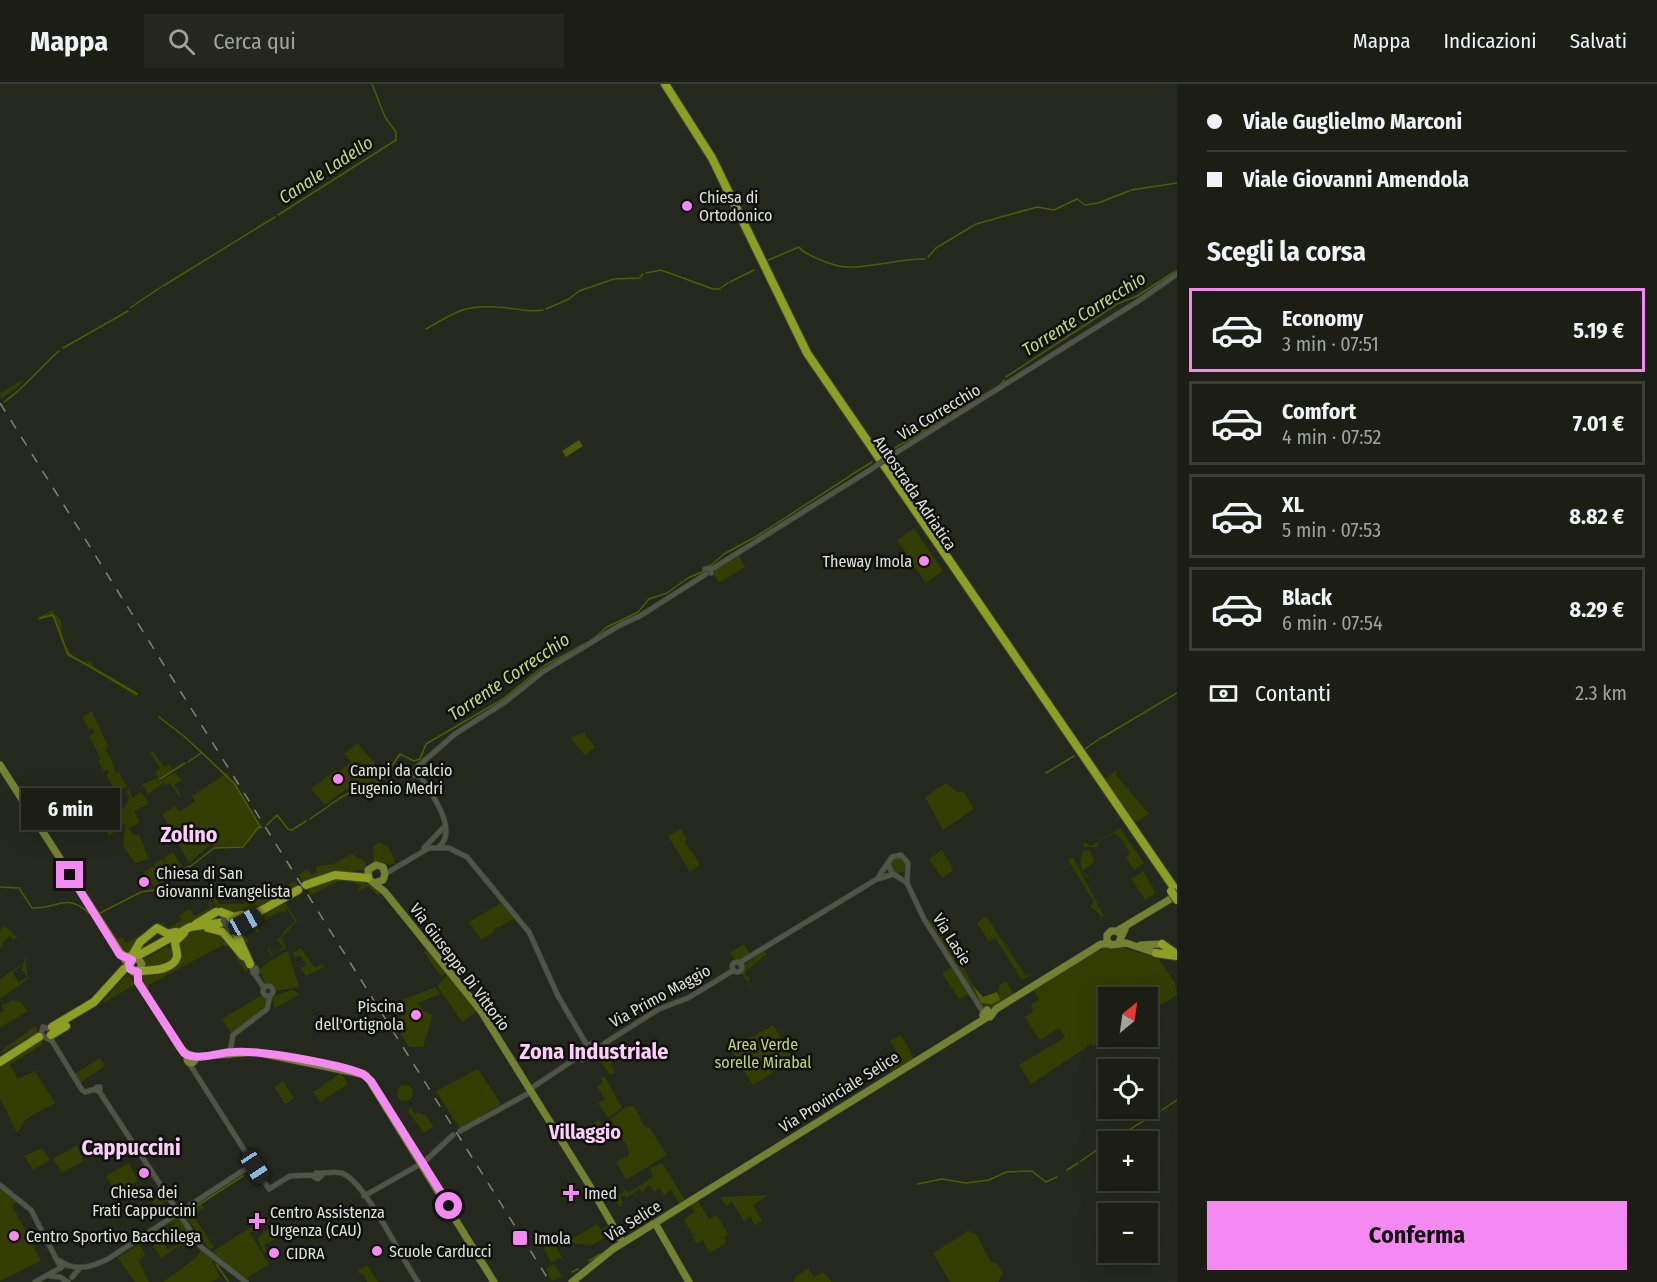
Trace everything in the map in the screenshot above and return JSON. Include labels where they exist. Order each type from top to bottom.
[{"type":"highway","name":"Autostrada Adriatica","points":[[660,84],[708,160],[791,330],[822,384],[1175,894]]},
{"type":"highway","name":"Autostrada Adriatica","points":[[665,84],[712,158],[807,353],[1175,894]]},
{"type":"highway","points":[[121,955],[130,957],[136,963],[156,971],[175,961],[177,956],[175,940],[184,930],[238,925],[302,887],[335,874],[376,877]]},
{"type":"highway","points":[[136,963],[155,929],[170,934],[237,922],[267,908]]},
{"type":"highway","points":[[152,948],[202,922],[209,914],[236,917],[267,908]]},
{"type":"highway","points":[[253,969],[236,933],[267,908]]},
{"type":"highway","points":[[208,928],[223,932],[253,969]]},
{"type":"highway","points":[[0,1060],[48,1034],[94,1002],[164,938],[164,931]]},
{"type":"highway","points":[[152,948],[166,945],[175,948]]},
{"type":"highway","points":[[1158,949],[1177,955]]},
{"type":"main road","points":[[0,765],[121,955],[136,963],[138,982],[180,1048],[191,1061],[233,1049],[363,1074],[371,1081],[446,1200],[494,1282]]},
{"type":"main road","points":[[376,877],[373,865],[380,865]]},
{"type":"main road","name":"Via Giuseppe Di Vittorio","points":[[380,865],[376,877],[385,892],[474,1002],[531,1090],[623,1243]]},
{"type":"main road","name":"Via Provinciale Selice","points":[[712,1187],[986,1013],[1106,942],[1111,931],[1119,937],[1129,926],[1175,894]]},
{"type":"main road","points":[[1129,926],[1127,936],[1139,944]]},
{"type":"main road","points":[[1106,942],[1119,937],[1158,949]]},
{"type":"main road","points":[[1119,937],[1126,943],[1158,949]]},
{"type":"main road","name":"Via Selice","points":[[572,1282],[623,1243],[712,1187]]},
{"type":"main road","points":[[655,1223],[689,1282]]},
{"type":"street","name":"Via Correcchio","points":[[420,775],[416,768],[448,739],[503,703],[544,671],[622,624],[640,616],[706,574],[706,568],[712,570],[1140,300],[1177,274]]},
{"type":"street","points":[[423,763],[420,775],[444,814],[443,844],[440,847]]},
{"type":"street","points":[[406,772],[420,775]]},
{"type":"street","points":[[443,830],[456,850],[470,860],[529,932],[561,1001],[588,1046],[592,1057]]},
{"type":"street","points":[[376,877],[420,852],[443,830]]},
{"type":"street","points":[[420,852],[440,847],[456,850]]},
{"type":"street","points":[[888,864],[894,856],[901,855],[907,861],[907,869],[896,874]]},
{"type":"street","points":[[380,865],[388,868],[402,864]]},
{"type":"street","name":"Via Primo Maggio","points":[[877,879],[888,864]]},
{"type":"street","name":"Via Lasie","points":[[888,864],[907,883]]},
{"type":"street","name":"Via Lasie","points":[[907,869],[907,883],[924,919],[986,1013]]},
{"type":"street","name":"Via Primo Maggio","points":[[531,1090],[588,1046],[600,1047],[659,1009],[688,998],[733,969],[734,962],[740,964],[877,879],[896,874]]},
{"type":"street","points":[[220,915],[265,987],[273,990],[267,1009],[233,1035],[233,1049]]},
{"type":"street","points":[[48,1034],[82,1090],[85,1092],[98,1090],[201,1247],[246,1282]]},
{"type":"street","name":"Via Primo Maggio","points":[[460,1131],[586,1057],[599,1056],[600,1047]]},
{"type":"street","points":[[191,1061],[269,1189],[290,1176],[345,1175],[364,1196],[418,1282]]},
{"type":"street","points":[[364,1196],[422,1163],[453,1135]]},
{"type":"street","points":[[35,1282],[65,1268],[81,1268],[108,1259],[253,1164]]},
{"type":"street","points":[[1,1186],[31,1210],[60,1261],[73,1277]]},
{"type":"street","points":[[64,1279],[65,1268]]},
{"type":"street","points":[[52,1274],[64,1279],[73,1277],[81,1268]]},
{"type":"green space","points":[[24,379],[20,385],[1,399],[0,393]]},
{"type":"green space","name":"Theway Imola","points":[[914,528],[943,571],[926,583],[897,540]]},
{"type":"green space","points":[[739,555],[745,567],[719,583],[714,574],[715,570]]},
{"type":"green space","points":[[52,610],[61,621],[65,643],[72,655],[84,662],[91,662],[93,666],[138,693],[136,697],[92,668],[67,656],[52,616],[38,621],[39,617]]},
{"type":"green space","points":[[92,711],[108,746],[106,751],[115,766],[113,768],[116,773],[119,772],[127,787],[116,792],[106,775],[109,772],[107,769],[104,771],[98,761],[101,759],[89,736],[95,732],[92,728],[89,730],[82,717]]},
{"type":"green space","points":[[584,733],[595,747],[585,755],[570,738]]},
{"type":"green space","name":"Campi da calcio Eugenio Medri","points":[[357,743],[385,775],[350,791],[347,788],[325,805],[311,789],[335,770],[337,773],[351,762],[344,754]]},
{"type":"green space","points":[[153,751],[164,767],[169,764],[173,770],[159,778],[160,781],[175,772],[181,781],[174,785],[181,795],[179,796],[170,783],[166,785],[164,783],[148,794],[142,784],[158,778],[155,772],[160,768],[150,753]]},
{"type":"green space","points":[[1117,770],[1116,775],[1149,814],[1135,823],[1105,779]]},
{"type":"green space","points":[[227,773],[260,826],[242,846],[215,847],[212,843],[189,863],[162,814],[175,806],[179,812],[195,801],[192,796]]},
{"type":"green space","points":[[946,783],[957,792],[964,792],[974,809],[943,830],[925,797]]},
{"type":"green space","points":[[129,789],[132,798],[141,792],[149,804],[134,811],[140,822],[129,828],[132,834],[139,835],[149,859],[135,863],[123,846],[125,824],[112,828],[113,834],[108,835],[100,821],[126,806],[129,796],[126,791]]},
{"type":"green space","points":[[87,810],[93,816],[85,826],[77,816]]},
{"type":"green space","points":[[1120,828],[1144,863],[1134,870],[1126,858],[1130,853],[1123,843],[1126,843],[1114,833],[1099,842],[1097,847],[1083,847],[1084,842],[1091,846]]},
{"type":"green space","points":[[681,829],[687,840],[685,842],[700,864],[690,872],[668,836]]},
{"type":"green space","points":[[379,842],[389,848],[396,864],[374,863],[373,847]]},
{"type":"green space","points":[[942,850],[954,870],[942,878],[929,859]]},
{"type":"green space","points":[[1090,850],[1094,862],[1082,871],[1083,851]]},
{"type":"green space","points":[[173,852],[182,867],[176,869],[168,864],[171,871],[162,876],[153,864],[162,859],[166,862],[164,858]]},
{"type":"green space","points":[[352,854],[366,862],[366,870],[338,872],[305,884],[298,875],[307,869],[312,875],[317,872],[316,866],[333,864]]},
{"type":"green space","points":[[898,857],[904,859],[906,865],[904,871],[898,873],[892,871],[890,865],[892,859]]},
{"type":"green space","points":[[1073,857],[1104,916],[1098,919],[1101,916],[1090,906],[1094,902],[1068,860]]},
{"type":"green space","points":[[153,866],[164,882],[155,888],[144,872]]},
{"type":"green space","points":[[1143,871],[1156,893],[1145,900],[1131,879]]},
{"type":"green space","points":[[363,878],[365,882],[365,878],[383,892],[377,895],[368,886],[358,891],[360,886],[347,881],[335,883],[310,896],[307,887],[323,879]]},
{"type":"green space","points":[[294,881],[298,888],[267,905],[236,916],[216,907],[206,888],[220,904],[245,904],[247,897],[276,890],[277,892]]},
{"type":"green space","points":[[209,900],[213,909],[204,919],[171,933],[163,928],[131,954],[125,955],[100,916],[118,939],[122,937],[126,943],[163,922],[167,929],[181,920],[179,915],[190,909],[195,916],[209,908]]},
{"type":"green space","points":[[284,901],[297,921],[282,937],[286,948],[276,953],[283,947],[276,939],[281,937],[295,921],[287,909],[284,913],[282,911],[255,924],[259,931],[257,933],[252,927],[242,933],[249,941],[244,945],[257,965],[252,964],[237,933]]},
{"type":"green space","points":[[499,904],[506,906],[515,918],[498,928],[496,926],[493,933],[481,940],[469,922]]},
{"type":"green space","points":[[986,916],[1026,976],[1033,974],[1022,980],[995,938],[989,942],[977,923]]},
{"type":"green space","points":[[930,917],[956,955],[955,961],[952,961],[928,924]]},
{"type":"green space","points":[[5,926],[17,937],[13,940],[10,936],[0,948],[0,930]]},
{"type":"green space","points":[[218,930],[245,960],[248,971],[245,972],[231,947],[223,945],[149,985],[148,990],[155,1004],[139,980],[139,974],[170,966],[178,938],[189,932]]},
{"type":"green space","points":[[744,944],[751,955],[742,962],[735,960],[730,953]]},
{"type":"green space","points":[[1121,944],[1130,947],[1125,947],[1127,949],[1158,958],[1175,983],[1177,995],[1158,1007],[1158,987],[1098,987],[1098,1043],[1093,1046],[1091,1044],[1031,1084],[1019,1065],[1065,1037],[1059,1028],[1040,1040],[1038,1038],[1025,1017],[1033,1012],[1031,1004],[1039,1000],[1033,989],[1092,953],[1105,950],[1098,949],[1106,945]]},
{"type":"green space","points":[[168,946],[176,955],[166,965],[145,967],[142,960]]},
{"type":"green space","points":[[301,948],[315,968],[323,964],[324,967],[306,976],[300,969],[306,965],[301,956],[294,957],[293,953]]},
{"type":"green space","points":[[428,950],[446,972],[441,977],[424,952]]},
{"type":"green space","points":[[764,951],[767,954],[746,971],[745,975],[750,979],[748,981],[753,990],[742,974],[742,966]]},
{"type":"green space","points":[[284,952],[288,952],[299,987],[275,991],[265,983],[259,969]]},
{"type":"green space","points":[[25,956],[28,979],[0,999],[0,980],[3,977],[23,963],[13,973],[19,982],[27,977],[22,970]]},
{"type":"green space","points":[[960,962],[984,1004],[998,1000],[999,986],[1006,981],[1014,995],[993,1008],[983,1008],[955,965]]},
{"type":"green space","points":[[953,968],[969,994],[959,999],[942,973]]},
{"type":"green space","points":[[128,973],[135,985],[103,1003],[104,1000]]},
{"type":"green space","points":[[449,973],[478,1011],[462,1022],[437,986]]},
{"type":"green space","points":[[435,987],[440,994],[418,1003],[423,1011],[433,1015],[423,1047],[409,1047],[393,1022],[406,1014],[398,1002]]},
{"type":"green space","points":[[292,990],[300,994],[275,1008],[271,997]]},
{"type":"green space","points":[[260,996],[269,1000],[266,1008],[235,1032],[230,1032],[222,1019]]},
{"type":"green space","points":[[12,1000],[20,1002],[28,1011],[0,1028],[0,1013],[4,1011],[1,1006]]},
{"type":"green space","name":"Area Verde sorelle Mirabal","points":[[773,1025],[799,1068],[792,1061],[753,1085],[730,1049]]},
{"type":"green space","points":[[36,1026],[38,1033],[0,1054],[4,1048]]},
{"type":"green space","points":[[901,1035],[914,1059],[891,1071],[886,1065],[899,1057],[890,1041]]},
{"type":"green space","points":[[41,1039],[43,1044],[10,1065],[18,1079],[35,1071],[55,1103],[26,1119],[17,1133],[0,1098],[0,1067]]},
{"type":"green space","points":[[610,1041],[613,1048],[610,1060],[615,1073],[610,1075],[600,1061],[604,1046]]},
{"type":"green space","points":[[100,1058],[105,1066],[80,1083],[75,1074]]},
{"type":"green space","points":[[478,1069],[501,1104],[460,1129],[436,1091]]},
{"type":"green space","points":[[341,1073],[348,1084],[320,1102],[313,1092]]},
{"type":"green space","points":[[601,1077],[605,1077],[622,1108],[608,1118],[598,1103],[605,1099],[597,1087],[602,1083]]},
{"type":"green space","points":[[283,1081],[294,1098],[285,1104],[274,1087]]},
{"type":"green space","points":[[405,1085],[413,1093],[405,1101],[397,1093]]},
{"type":"green space","points":[[634,1106],[645,1127],[650,1128],[667,1155],[626,1180],[616,1162],[629,1155],[627,1146],[610,1119],[626,1107]]},
{"type":"green space","points":[[411,1107],[415,1114],[419,1112],[422,1115],[425,1114],[433,1127],[424,1133],[407,1110]]},
{"type":"green space","points":[[599,1120],[602,1125],[581,1138],[578,1133]]},
{"type":"green space","points":[[77,1145],[83,1161],[62,1173],[53,1159]]},
{"type":"green space","points":[[42,1148],[50,1160],[33,1170],[24,1156]]},
{"type":"green space","points":[[129,1163],[138,1181],[131,1184],[133,1189],[118,1196],[106,1176]]},
{"type":"green space","points":[[662,1163],[685,1200],[679,1203],[671,1190],[664,1195],[660,1188],[654,1192],[649,1185],[642,1192],[640,1189],[626,1198],[624,1195],[620,1197],[623,1203],[620,1208],[614,1197],[625,1192],[621,1185],[627,1192],[631,1191],[653,1177],[650,1169]]},
{"type":"green space","name":"Centro Sportivo Bacchilega","points":[[0,1187],[20,1201],[12,1205],[41,1261],[0,1281]]},
{"type":"green space","points":[[163,1191],[169,1200],[157,1208],[151,1200]]},
{"type":"green space","points":[[769,1195],[753,1205],[762,1221],[755,1225],[750,1217],[744,1221],[732,1202],[726,1206],[720,1197]]},
{"type":"green space","points":[[697,1199],[709,1219],[717,1215],[728,1234],[724,1237],[727,1242],[710,1253],[701,1238],[702,1241],[697,1244],[692,1237],[697,1233],[692,1235],[684,1219],[694,1212],[689,1204]]},
{"type":"green space","points":[[201,1203],[204,1208],[196,1213],[195,1218],[214,1247],[209,1249],[184,1214]]},
{"type":"green space","points":[[179,1216],[193,1237],[161,1258],[153,1246],[156,1242],[153,1243],[150,1237],[159,1233],[160,1235],[154,1238],[156,1241],[163,1238],[167,1250],[180,1242],[179,1238],[168,1243],[166,1239],[178,1231],[177,1228],[161,1233],[178,1221],[162,1227]]},
{"type":"green space","points":[[597,1224],[601,1230],[609,1224],[616,1235],[611,1234],[592,1245],[546,1242],[554,1236],[560,1240],[572,1239]]},
{"type":"green space","points":[[272,1226],[281,1236],[264,1245],[267,1251],[264,1253],[257,1238]]},
{"type":"green space","points":[[251,1227],[254,1231],[250,1233],[269,1264],[246,1279],[212,1252]]},
{"type":"green space","points":[[968,1231],[976,1234],[991,1262],[998,1264],[1003,1274],[998,1282],[950,1282],[933,1253]]},
{"type":"green space","points":[[532,1237],[541,1244],[556,1247],[563,1259],[559,1258],[551,1263],[543,1246],[539,1248]]},
{"type":"green space","points":[[139,1244],[145,1254],[139,1261],[149,1282],[135,1282],[118,1258]]},
{"type":"green space","points":[[202,1249],[215,1259],[213,1262],[220,1278],[211,1282],[163,1282],[196,1258]]},
{"type":"green space","points":[[554,1264],[562,1277],[552,1281],[546,1269]]},
{"type":"green space","points":[[367,1265],[378,1282],[367,1282],[364,1275],[359,1273],[358,1271]]},
{"type":"green space","points":[[808,1269],[814,1277],[824,1272],[832,1282],[793,1282],[796,1276]]},
{"type":"shaded area","points":[[579,440],[583,446],[566,457],[562,451]]},
{"type":"shaded area","points":[[974,987],[983,997],[997,992],[1000,1000],[992,1004],[981,1003]]},
{"type":"waterway","name":"Canale Ladello","points":[[278,215],[396,140],[396,132],[385,117],[372,84]]},
{"type":"waterway","points":[[1131,190],[1177,183]]},
{"type":"waterway","points":[[928,257],[936,248],[976,224],[1037,207],[1054,210],[1077,199],[1085,205],[1098,203],[1129,191]]},
{"type":"waterway","name":"Canale Ladello","points":[[163,286],[275,217]]},
{"type":"waterway","points":[[766,261],[799,247],[807,254],[821,260],[846,267],[925,259]]},
{"type":"waterway","points":[[646,273],[661,270],[713,289],[719,289],[728,283]]},
{"type":"waterway","points":[[730,282],[754,270]]},
{"type":"waterway","name":"Torrente Correcchio","points":[[1006,377],[1117,304],[1137,296],[1174,272]]},
{"type":"waterway","points":[[546,309],[569,299],[579,291],[614,279],[639,278],[643,274]]},
{"type":"waterway","name":"Canale Ladello","points":[[130,308],[161,287]]},
{"type":"waterway","points":[[426,329],[451,315],[475,307],[543,310]]},
{"type":"waterway","name":"Canale Ladello","points":[[63,348],[128,311]]},
{"type":"waterway","name":"Canale Ladello","points":[[4,402],[19,391],[59,351]]},
{"type":"waterway","name":"Torrente Correcchio","points":[[883,455],[1000,385],[1004,380]]},
{"type":"waterway","name":"Torrente Correcchio","points":[[851,475],[872,462]]},
{"type":"waterway","name":"Torrente Correcchio","points":[[710,566],[724,554],[757,536],[850,476]]},
{"type":"waterway","name":"Torrente Correcchio","points":[[593,639],[607,627],[638,612],[649,599],[667,593],[688,578],[704,571]]},
{"type":"waterway","points":[[40,618],[53,615],[68,654],[137,694]]},
{"type":"waterway","name":"Torrente Correcchio","points":[[310,819],[365,784],[374,784],[384,778],[400,754],[414,761],[420,759],[426,744],[503,699],[544,666],[586,643]]},
{"type":"waterway","points":[[1103,737],[1177,693]]},
{"type":"waterway","points":[[159,717],[185,737],[234,783],[260,826]]},
{"type":"waterway","points":[[1085,749],[1102,737]]},
{"type":"waterway","points":[[188,762],[201,753]]},
{"type":"waterway","points":[[1046,773],[1074,756]]},
{"type":"waterway","points":[[160,779],[185,763]]},
{"type":"waterway","name":"Torrente Correcchio","points":[[267,825],[277,815],[288,829],[292,830],[306,821]]},
{"type":"waterway","name":"Torrente Correcchio","points":[[100,913],[141,892],[162,889],[174,872],[191,866],[214,848],[243,847],[258,828],[262,827]]},
{"type":"waterway","name":"Torrente Correcchio","points":[[0,887],[19,888],[32,908],[68,902],[74,903],[89,913]]},
{"type":"waterway","points":[[1162,1110],[1177,1100]]},
{"type":"waterway","points":[[1127,1131],[1160,1111]]},
{"type":"waterway","points":[[1081,1161],[1098,1149]]},
{"type":"waterway","points":[[1067,1170],[1078,1163]]},
{"type":"waterway","points":[[918,1184],[942,1179],[966,1183],[989,1180],[1006,1172],[1032,1171],[1046,1182],[1057,1177]]},
{"type":"waterway","points":[[189,1211],[243,1176]]},
{"type":"waterway","points":[[589,1261],[600,1254]]},
{"type":"waterway","points":[[216,1264],[228,1281]]},
{"type":"waterway","points":[[572,1272],[578,1269]]},
{"type":"railway","points":[[0,403],[550,1282]]},
{"type":"place","name":"Chiesa di Ortodonico","points":[[687,206]]},
{"type":"place","name":"Theway Imola","points":[[924,561]]},
{"type":"place","name":"Campi da calcio Eugenio Medri","points":[[338,779]]},
{"type":"place","name":"Chiesa di San Giovanni Evangelista","points":[[144,882]]},
{"type":"place","name":"Piscina dell'Ortignola","points":[[416,1015]]},
{"type":"place","name":"Chiesa dei Frati Cappuccini","points":[[144,1173]]},
{"type":"place","name":"Imed","points":[[571,1193]]},
{"type":"place","name":"Centro Assistenza Urgenza (CAU)","points":[[257,1221]]},
{"type":"place","name":"Centro Sportivo Bacchilega","points":[[14,1236]]},
{"type":"place","name":"Imola","points":[[520,1238]]},
{"type":"place","name":"Scuole Carducci","points":[[377,1251]]},
{"type":"place","name":"CIDRA","points":[[274,1253]]},
{"type":"district","name":"Zolino","points":[[189,834]]},
{"type":"district","name":"Zona Industriale","points":[[594,1051]]},
{"type":"district","name":"Villaggio","points":[[585,1132]]},
{"type":"district","name":"Cappuccini","points":[[131,1147]]},
{"type":"route","points":[[70,875],[120,955],[132,960],[129,964],[130,969],[138,972],[138,982],[184,1053],[202,1057],[230,1052],[255,1052],[363,1074],[371,1081],[442,1194],[450,1197],[449,1206]]}]
